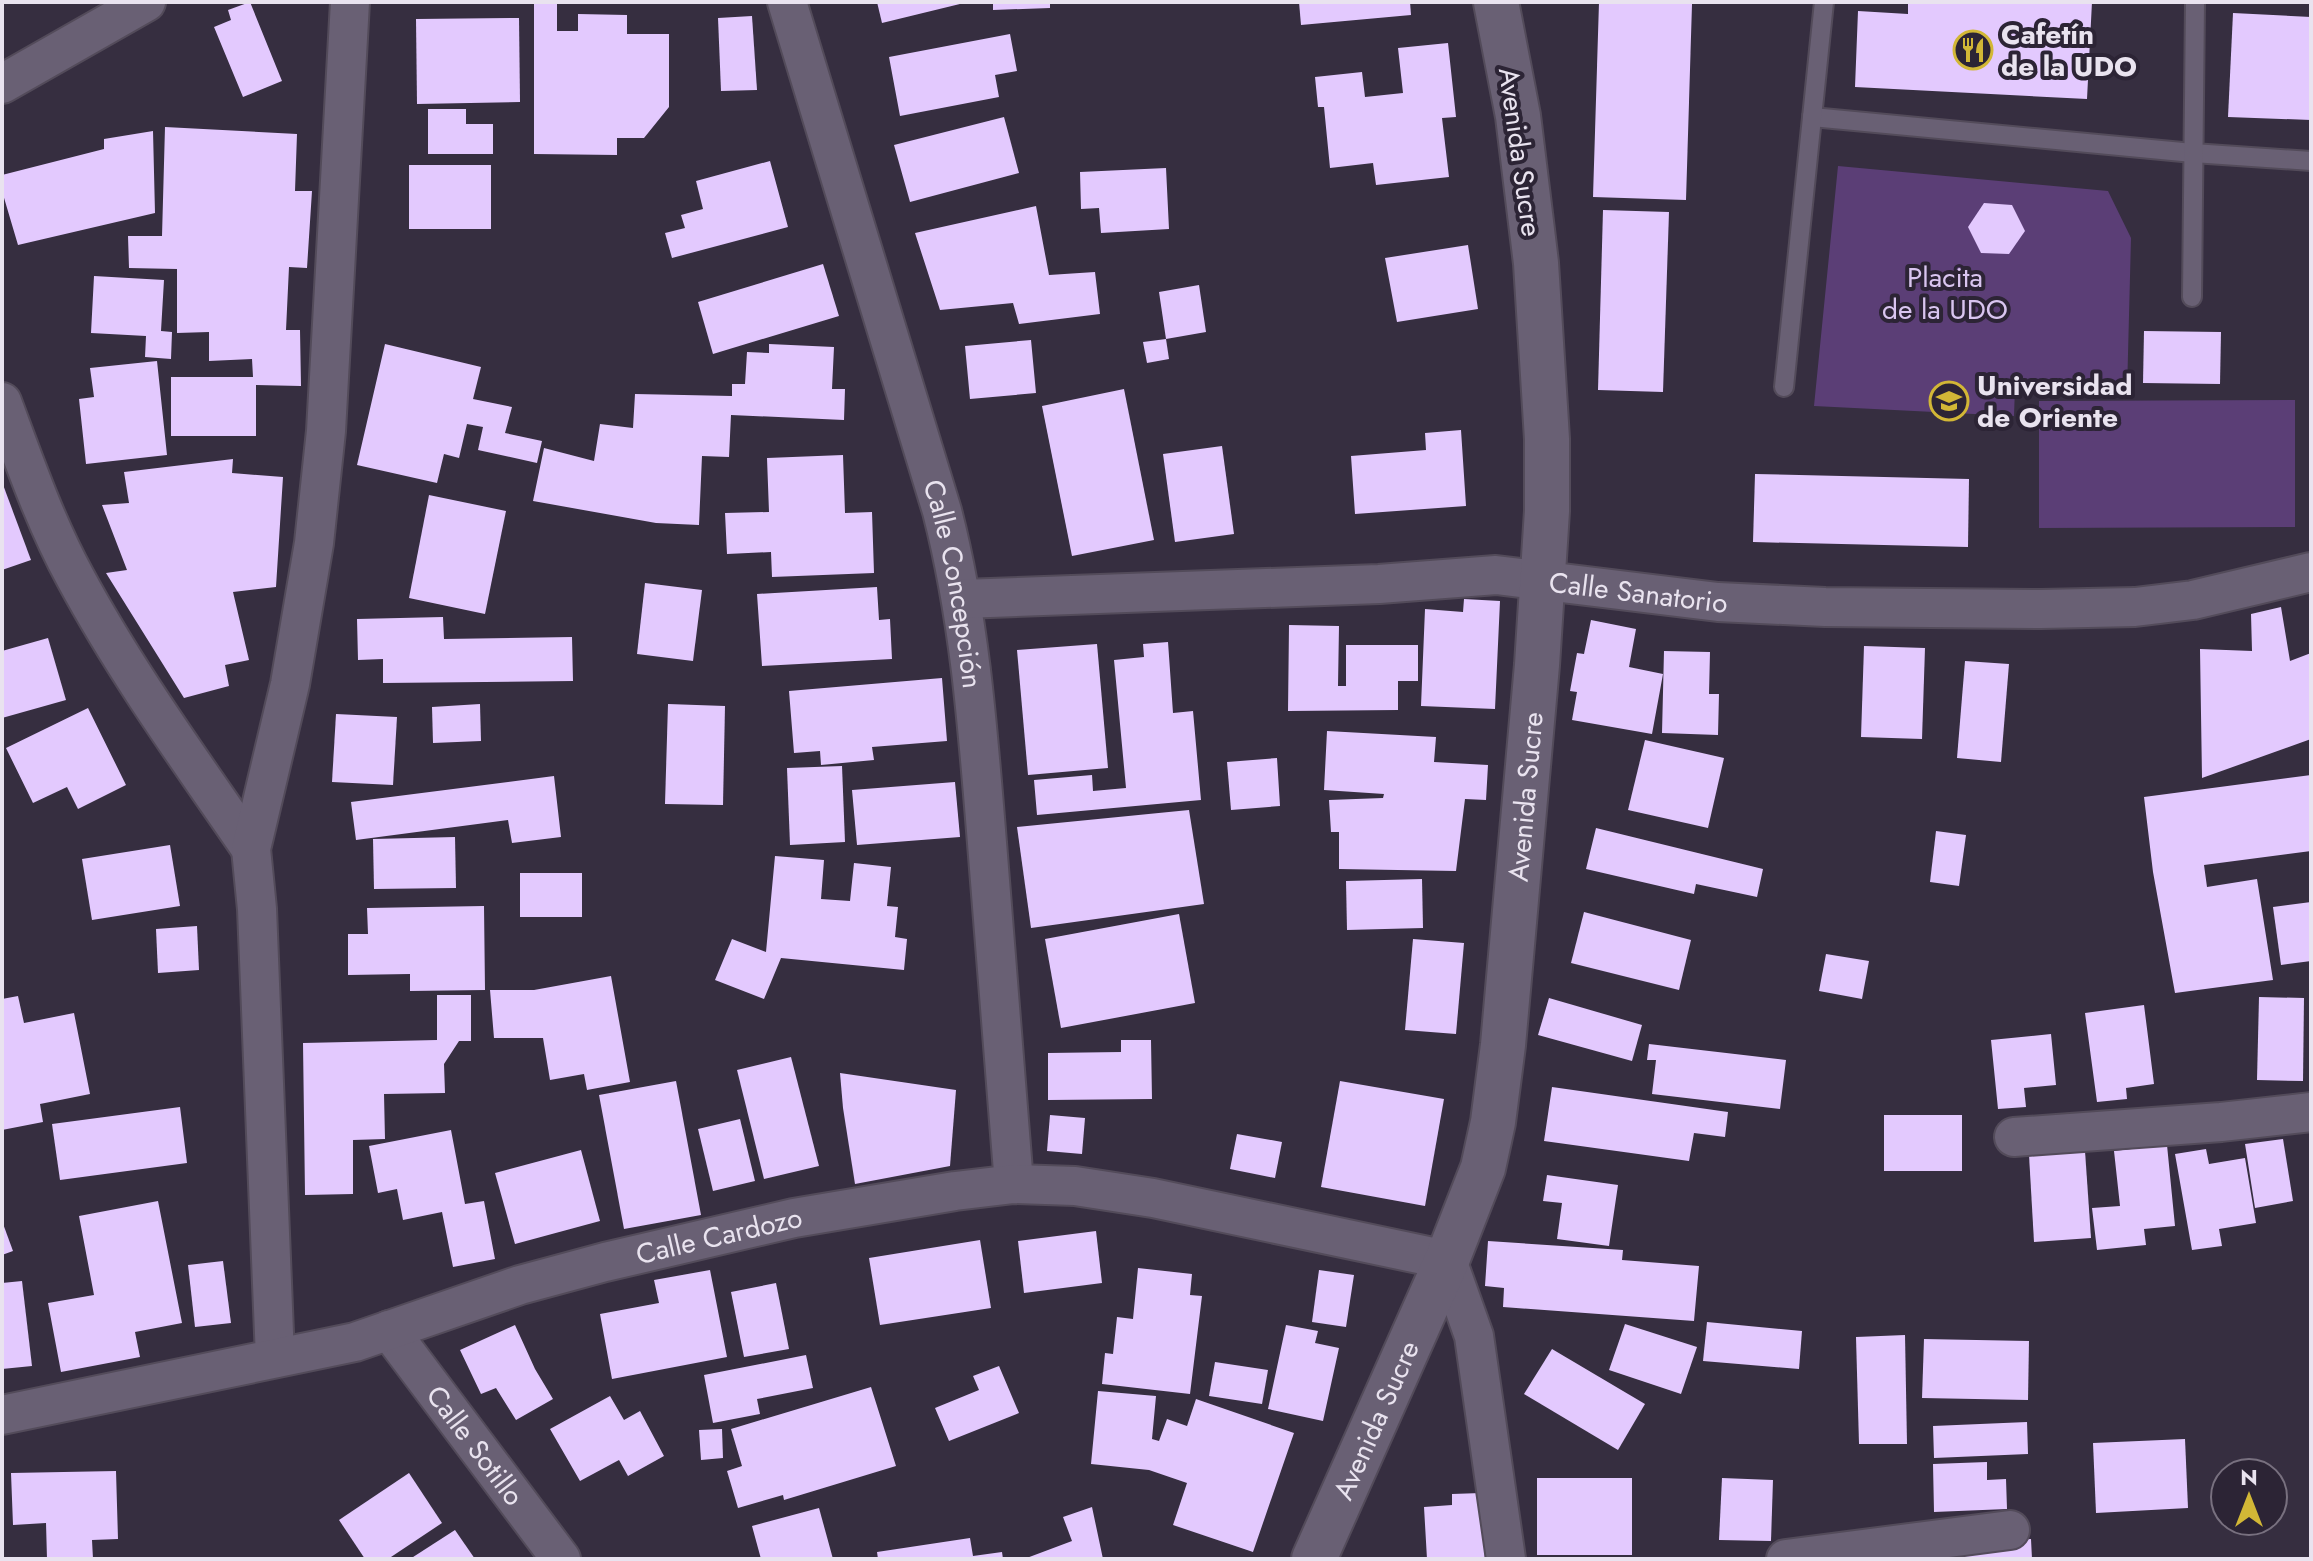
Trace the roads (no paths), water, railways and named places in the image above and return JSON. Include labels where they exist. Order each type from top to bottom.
[{"type":"street","points":[[2,84],[146,2]]},
{"type":"street","points":[[275,1358],[257,909],[251,849],[284,716],[314,543],[326,431],[350,2]]},
{"type":"street","name":"Calle Concepción","points":[[787,2],[942,511],[962,599],[975,699],[1014,1184]]},
{"type":"street","name":"Avenida Sucre","points":[[1314,1559],[1447,1260],[1483,1168],[1493,1122],[1506,1013],[1537,665],[1547,439],[1536,263],[1518,116],[1496,2]]},
{"type":"street","points":[[2,402],[52,529],[74,575],[165,726],[251,849]]},
{"type":"street","name":"Calle Sanatorio","points":[[962,599],[1349,585],[1496,575],[1718,602],[1825,607],[2041,609],[2135,607],[2193,600],[2311,572]]},
{"type":"street","points":[[2014,1137],[2221,1122],[2311,1112]]},
{"type":"street","name":"Calle Cardozo","points":[[2,1415],[355,1342],[520,1285],[794,1218],[1014,1184],[1075,1186],[1153,1198],[1447,1260]]},
{"type":"street","points":[[1447,1260],[1466,1306],[1474,1336],[1506,1559]]},
{"type":"street","name":"Calle Sotillo","points":[[389,1330],[561,1559]]},
{"type":"street","points":[[1786,1559],[2010,1530]]},
{"type":"lane","points":[[1784,387],[1824,2]]},
{"type":"lane","points":[[2192,297],[2195,2]]},
{"type":"lane","points":[[1812,117],[2311,161]]},
{"type":"place","name":"Cafetín de la UDO","points":[[1973,50]]},
{"type":"place","name":"Universidad de Oriente","points":[[1949,401]]},
{"type":"park label","name":"Placita de la UDO","points":[[1945,293]]}]
